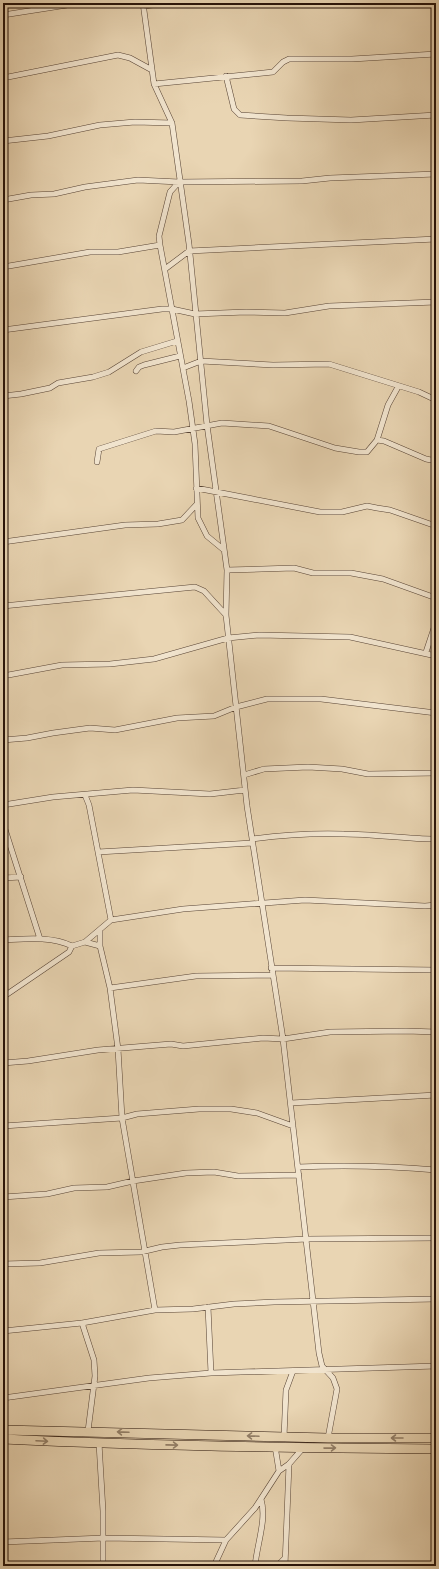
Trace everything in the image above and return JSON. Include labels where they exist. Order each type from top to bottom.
[{"type":"highway","points":[[3,1430],[328,1438],[436,1438]]},
{"type":"highway","points":[[3,1438],[99,1443],[303,1448],[436,1448]]},
{"type":"street","points":[[3,15],[80,3]]},
{"type":"street","points":[[172,3],[143,4],[154,84],[172,123],[189,251],[194,314],[201,361],[207,425],[218,492],[227,570],[226,615],[245,790],[261,903],[283,1039],[319,1353],[325,1371],[333,1378],[337,1389],[328,1438]]},
{"type":"street","points":[[154,84],[273,72],[282,62],[289,59],[352,59],[436,54]]},
{"type":"street","points":[[3,78],[118,55],[130,58],[152,70]]},
{"type":"street","points":[[226,76],[234,109],[240,115],[351,120],[436,115]]},
{"type":"street","points":[[3,141],[48,136],[100,125],[135,122],[172,123]]},
{"type":"street","points":[[3,200],[32,195],[54,194],[85,187],[138,180],[179,182],[302,181],[330,178],[436,174]]},
{"type":"street","points":[[179,182],[170,192],[160,236],[160,245],[193,429],[197,504],[202,527],[210,540],[224,550]]},
{"type":"street","points":[[165,269],[189,251],[436,239]]},
{"type":"street","points":[[3,267],[90,252],[118,252],[160,245]]},
{"type":"street","points":[[3,330],[94,317],[121,316],[132,312],[172,309],[194,314],[285,313],[329,306],[436,302]]},
{"type":"street","points":[[3,396],[50,388],[58,383],[93,377],[109,372],[141,352],[177,341]]},
{"type":"street","points":[[136,371],[139,367],[144,365],[180,356]]},
{"type":"street","points":[[183,368],[201,361],[273,365],[329,364],[398,387],[419,392],[436,400]]},
{"type":"street","points":[[97,462],[99,449],[103,447],[156,431],[174,432],[222,423],[269,426],[314,442],[359,452],[367,452],[377,440],[388,405],[398,387]]},
{"type":"street","points":[[377,440],[384,441],[426,459],[436,461]]},
{"type":"street","points":[[196,488],[320,512],[342,512],[367,506],[390,510],[436,526]]},
{"type":"street","points":[[3,542],[125,525],[158,524],[176,521],[186,517],[197,504]]},
{"type":"street","points":[[227,570],[294,568],[313,572],[351,573],[383,579],[436,598]]},
{"type":"street","points":[[3,606],[195,587],[204,591],[226,615]]},
{"type":"street","points":[[426,652],[436,622]]},
{"type":"street","points":[[3,676],[62,665],[110,664],[154,659],[228,638],[259,635],[350,637],[426,652],[436,656]]},
{"type":"street","points":[[3,740],[27,738],[90,728],[115,730],[176,718],[214,716],[236,707],[267,699],[320,699],[436,713]]},
{"type":"street","points":[[244,775],[264,769],[308,767],[342,769],[368,774],[436,773]]},
{"type":"street","points":[[3,805],[53,797],[133,790],[210,794],[245,790]]},
{"type":"street","points":[[85,795],[89,805],[111,920]]},
{"type":"street","points":[[3,823],[40,939]]},
{"type":"street","points":[[98,852],[252,841],[284,834],[345,834],[405,839],[436,839]]},
{"type":"street","points":[[3,878],[21,877]]},
{"type":"street","points":[[3,940],[40,939],[64,942],[72,946],[85,942],[111,920],[183,909],[261,903],[333,900],[425,906],[436,905]]},
{"type":"street","points":[[100,930],[100,946],[110,988],[118,1048],[122,1118],[155,1310]]},
{"type":"street","points":[[85,942],[100,946]]},
{"type":"street","points":[[3,997],[69,952],[72,946]]},
{"type":"street","points":[[271,968],[436,970]]},
{"type":"street","points":[[110,988],[196,976],[272,975]]},
{"type":"street","points":[[3,1063],[28,1061],[118,1048],[171,1044],[183,1046],[263,1038],[283,1039],[330,1032],[406,1030],[436,1032]]},
{"type":"street","points":[[291,1104],[436,1095]]},
{"type":"street","points":[[3,1126],[122,1118],[137,1114],[199,1108],[231,1109],[257,1113],[293,1126]]},
{"type":"street","points":[[298,1167],[383,1166],[436,1170]]},
{"type":"street","points":[[3,1197],[47,1194],[74,1188],[107,1187],[133,1181],[203,1172],[238,1176],[299,1175]]},
{"type":"street","points":[[3,1264],[40,1263],[99,1253],[141,1252],[145,1250],[180,1245],[307,1239],[436,1238]]},
{"type":"street","points":[[3,1331],[82,1323],[155,1310],[193,1310],[234,1304],[436,1299]]},
{"type":"street","points":[[208,1307],[211,1373]]},
{"type":"street","points":[[82,1323],[94,1360],[94,1385],[88,1431]]},
{"type":"street","points":[[3,1398],[94,1385],[211,1373],[325,1371],[436,1366]]},
{"type":"street","points":[[279,1471],[275,1447],[279,1436],[286,1390],[292,1371]]},
{"type":"street","points":[[99,1443],[104,1538],[103,1566]]},
{"type":"street","points":[[214,1566],[226,1540],[261,1499],[279,1471],[289,1464],[303,1448]]},
{"type":"street","points":[[285,1566],[289,1464]]},
{"type":"street","points":[[255,1566],[264,1510],[261,1499]]},
{"type":"street","points":[[3,1542],[104,1538],[226,1540]]},
{"type":"street","points":[[277,1566],[285,1558]]}]
